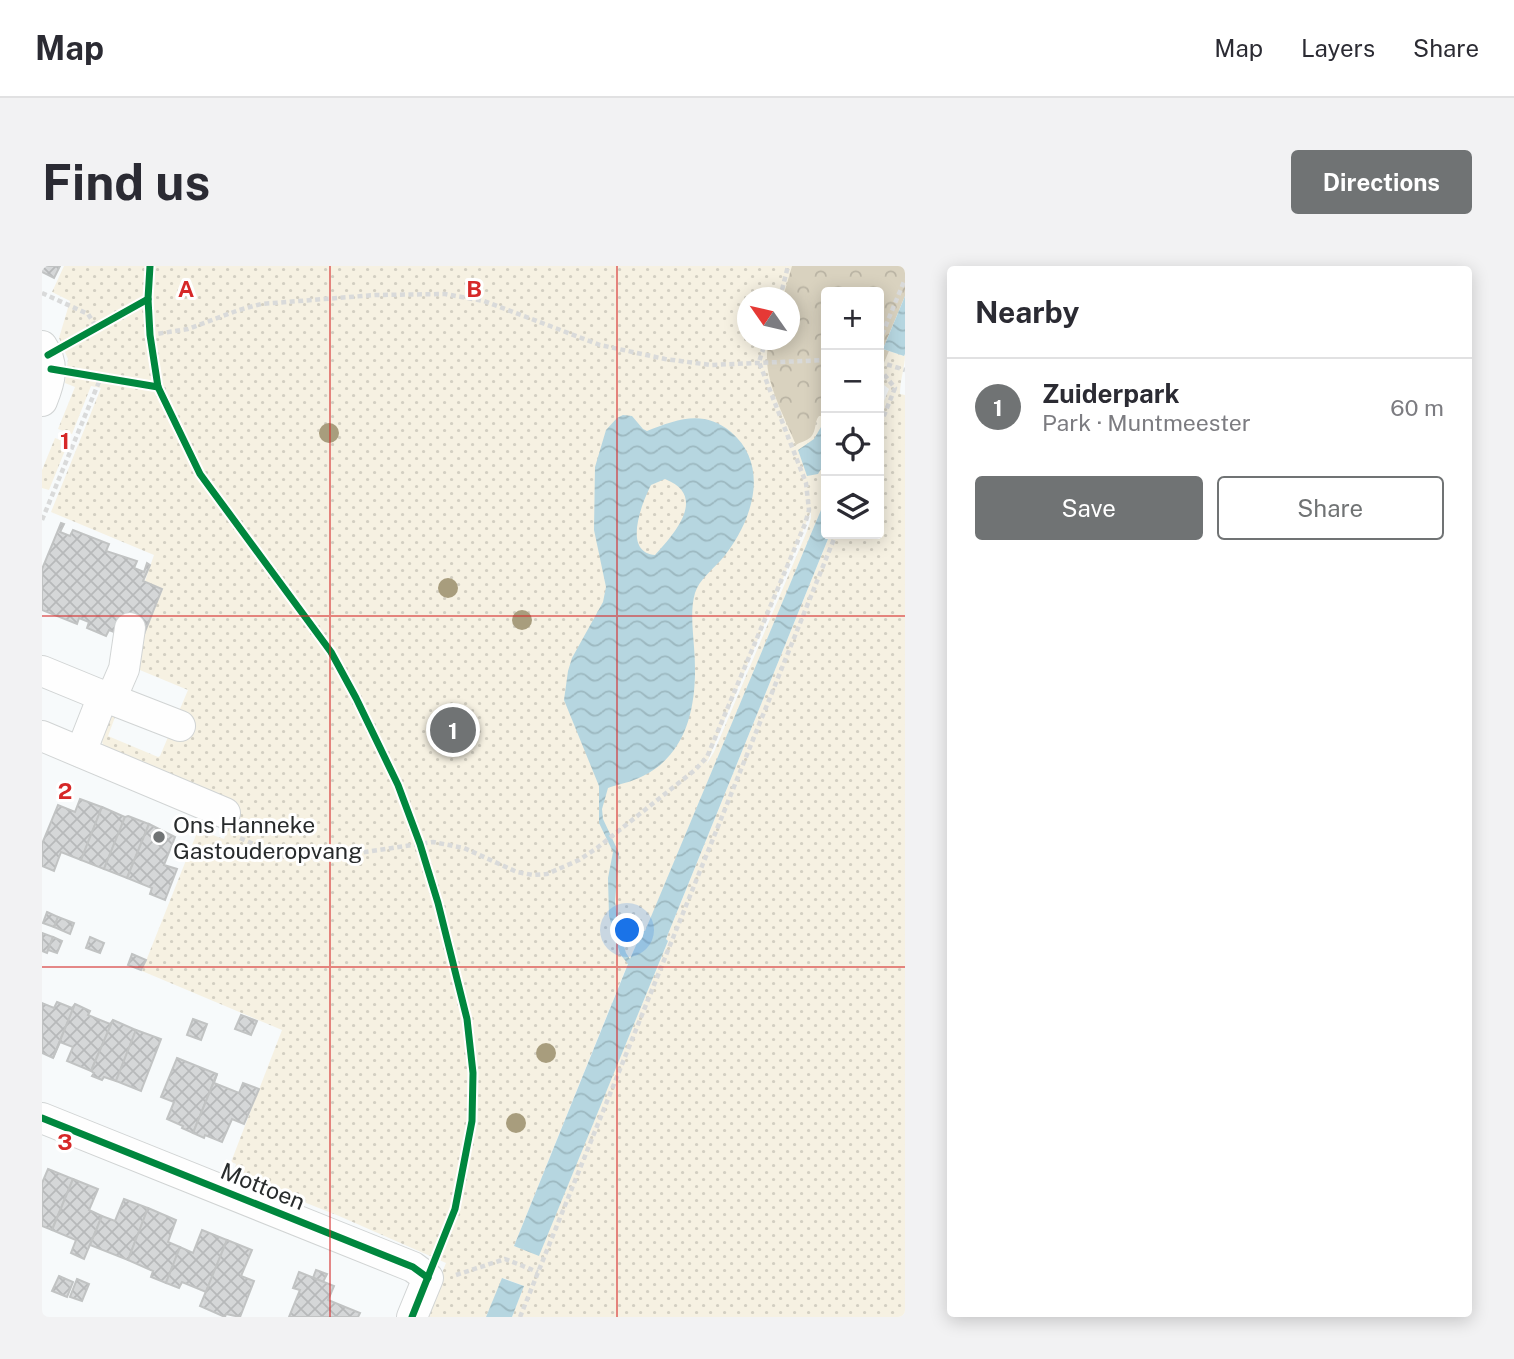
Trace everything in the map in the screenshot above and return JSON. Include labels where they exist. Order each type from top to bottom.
[{"type":"street","points":[[42,401],[49,384],[47,356]]},
{"type":"street","points":[[81,752],[124,669],[130,628]]},
{"type":"street","points":[[42,671],[180,726]]},
{"type":"street","points":[[42,736],[225,813]]},
{"type":"street","name":"Mottoen","points":[[42,1118],[413,1267],[428,1278]]},
{"type":"street","points":[[412,1317],[428,1278]]},
{"type":"path","points":[[783,287],[788,266]]},
{"type":"path","points":[[884,330],[905,279]]},
{"type":"path","points":[[42,293],[88,314],[97,328]]},
{"type":"path","points":[[150,335],[188,329],[261,304],[375,295],[445,294],[484,301],[574,337],[628,352],[711,365],[821,360]]},
{"type":"path","points":[[47,356],[107,322]]},
{"type":"path","points":[[149,323],[152,348]]},
{"type":"path","points":[[225,813],[218,828],[284,856],[318,859],[433,842],[464,848],[517,872],[547,874],[579,860],[602,844],[695,770],[707,757],[806,524],[809,510],[806,483],[759,362],[763,350]]},
{"type":"path","points":[[47,356],[100,377],[112,379]]},
{"type":"path","points":[[884,364],[905,370]]},
{"type":"path","points":[[884,374],[895,388],[884,416]]},
{"type":"path","points":[[42,520],[100,377]]},
{"type":"path","points":[[520,1317],[834,539]]},
{"type":"path","points":[[416,832],[424,856]]},
{"type":"path","points":[[428,1278],[441,1280],[505,1259],[538,1272]]},
{"type":"shaded area","points":[[64,266],[905,266],[884,287],[821,287],[821,510],[645,932],[642,931],[624,973],[514,1246],[539,1255],[668,941],[666,939],[828,539],[884,539],[884,401],[889,389],[884,385],[884,363],[889,351],[904,356],[905,354],[900,394],[905,395],[905,1317],[512,1317],[524,1286],[503,1278],[486,1317],[424,1317],[446,1263],[339,1216],[233,1174],[236,1164],[231,1162],[282,1030],[142,971],[198,830],[224,839],[238,805],[104,747],[102,742],[111,714],[115,717],[108,736],[160,756],[188,690],[135,668],[144,635],[163,589],[145,581],[154,555],[51,512],[101,388],[91,386],[72,434],[58,429],[75,387],[65,383],[68,359],[59,338],[70,301],[52,292]],"holes":[[[811,511],[811,518],[714,752],[706,765]]]},
{"type":"shaded area","points":[[55,438],[68,443],[49,490],[42,488],[42,470]]},
{"type":"green space","points":[[792,266],[905,266],[905,296],[884,347],[884,287],[821,287],[821,416],[816,421],[811,437],[796,445],[774,393],[767,365],[768,350],[800,350],[800,287],[786,287]]},
{"type":"green space","points":[[884,349],[889,351],[884,363]]},
{"type":"water","points":[[905,296],[905,354],[904,356],[884,349]]},
{"type":"water","points":[[623,415],[632,416],[647,431],[690,418],[711,420],[731,432],[744,446],[754,479],[753,496],[741,530],[732,546],[703,579],[693,600],[695,684],[693,703],[682,737],[659,766],[639,778],[608,788],[602,809],[603,819],[619,853],[615,902],[619,928],[630,959],[642,931],[645,931],[821,510],[821,539],[828,539],[539,1256],[514,1246],[628,964],[620,954],[609,916],[608,878],[613,852],[599,823],[599,786],[564,700],[572,658],[603,602],[606,587],[594,530],[595,467],[606,430]],"holes":[[[665,479],[678,486],[686,505],[678,526],[655,555],[645,552],[639,545],[637,526],[651,485]]]},
{"type":"water","points":[[821,427],[821,468],[818,474],[807,476],[798,450],[814,439]]},
{"type":"water","points":[[502,1278],[524,1286],[512,1317],[486,1317]]},
{"type":"building","points":[[42,266],[60,266],[54,278],[42,272]]},
{"type":"building","points":[[61,523],[64,524],[60,532],[70,536],[73,530],[109,544],[106,551],[137,561],[134,568],[144,572],[147,563],[150,565],[143,581],[162,589],[144,634],[119,634],[109,630],[106,636],[87,628],[89,622],[79,618],[77,624],[42,610],[42,569]]},
{"type":"building","points":[[80,799],[102,807],[81,860],[61,852],[54,871],[42,866],[42,844],[58,805],[75,812]]},
{"type":"building","points":[[102,807],[125,817],[104,869],[81,860]]},
{"type":"building","points":[[125,817],[149,824],[127,878],[104,869]]},
{"type":"building","points":[[149,824],[175,837],[164,865],[177,869],[165,900],[150,894],[152,888],[127,878]]},
{"type":"building","points":[[47,912],[58,917],[54,927],[43,923]]},
{"type":"building","points":[[58,917],[74,923],[70,934],[54,927]]},
{"type":"building","points":[[42,933],[53,937],[47,953],[42,951]]},
{"type":"building","points":[[53,937],[62,941],[57,953],[48,950]]},
{"type":"building","points":[[90,937],[104,943],[100,953],[86,948]]},
{"type":"building","points":[[132,954],[146,960],[141,970],[128,965]]},
{"type":"building","points":[[57,1002],[72,1008],[75,1004],[53,1058],[42,1053],[42,1003],[54,1008]]},
{"type":"building","points":[[75,1004],[90,1011],[88,1015],[110,1024],[113,1020],[91,1071],[67,1061],[73,1047],[60,1042],[53,1058]]},
{"type":"building","points":[[241,1015],[257,1021],[251,1035],[235,1029]]},
{"type":"building","points":[[193,1019],[207,1024],[201,1040],[187,1035]]},
{"type":"building","points":[[113,1020],[136,1030],[116,1081],[92,1076],[94,1073],[91,1071]]},
{"type":"building","points":[[136,1030],[161,1039],[141,1091],[116,1081]]},
{"type":"building","points":[[177,1058],[217,1074],[193,1133],[167,1119],[174,1102],[161,1097]]},
{"type":"building","points":[[217,1074],[214,1083],[239,1093],[243,1083],[259,1089],[244,1124],[232,1119],[222,1142],[193,1133]]},
{"type":"building","points":[[48,1169],[73,1179],[52,1230],[42,1226],[42,1183]]},
{"type":"building","points":[[73,1179],[98,1189],[89,1210],[102,1216],[84,1259],[71,1253],[76,1240],[52,1230]]},
{"type":"building","points":[[124,1199],[148,1208],[128,1260],[90,1245],[102,1216],[115,1221]]},
{"type":"building","points":[[148,1208],[176,1220],[168,1242],[180,1247],[166,1283],[151,1277],[153,1271],[128,1260]]},
{"type":"building","points":[[202,1230],[227,1240],[206,1292],[182,1282],[179,1288],[166,1283],[180,1247],[193,1253]]},
{"type":"building","points":[[227,1240],[252,1250],[241,1276],[254,1281],[240,1317],[226,1314],[225,1317],[200,1306]]},
{"type":"building","points":[[316,1270],[327,1274],[323,1282],[313,1278]]},
{"type":"building","points":[[299,1272],[334,1286],[328,1300],[360,1313],[358,1317],[289,1317],[300,1290],[293,1288]]},
{"type":"building","points":[[59,1276],[73,1282],[67,1297],[52,1291]]},
{"type":"building","points":[[77,1279],[89,1284],[82,1301],[70,1297]]},
{"type":"cycle path","points":[[150,266],[150,335],[158,387],[200,474],[331,652],[356,698],[398,785],[420,844],[467,1019],[473,1073],[472,1121],[455,1209],[412,1317]]},
{"type":"cycle path","points":[[48,355],[148,299]]},
{"type":"cycle path","points":[[51,369],[158,387]]},
{"type":"cycle path","points":[[42,1118],[413,1267],[428,1278]]},
{"type":"place","name":"Zuiderpark","points":[[453,730]]},
{"type":"place","name":"Ons Hanneke Gastouderopvang","points":[[159,837]]}]
